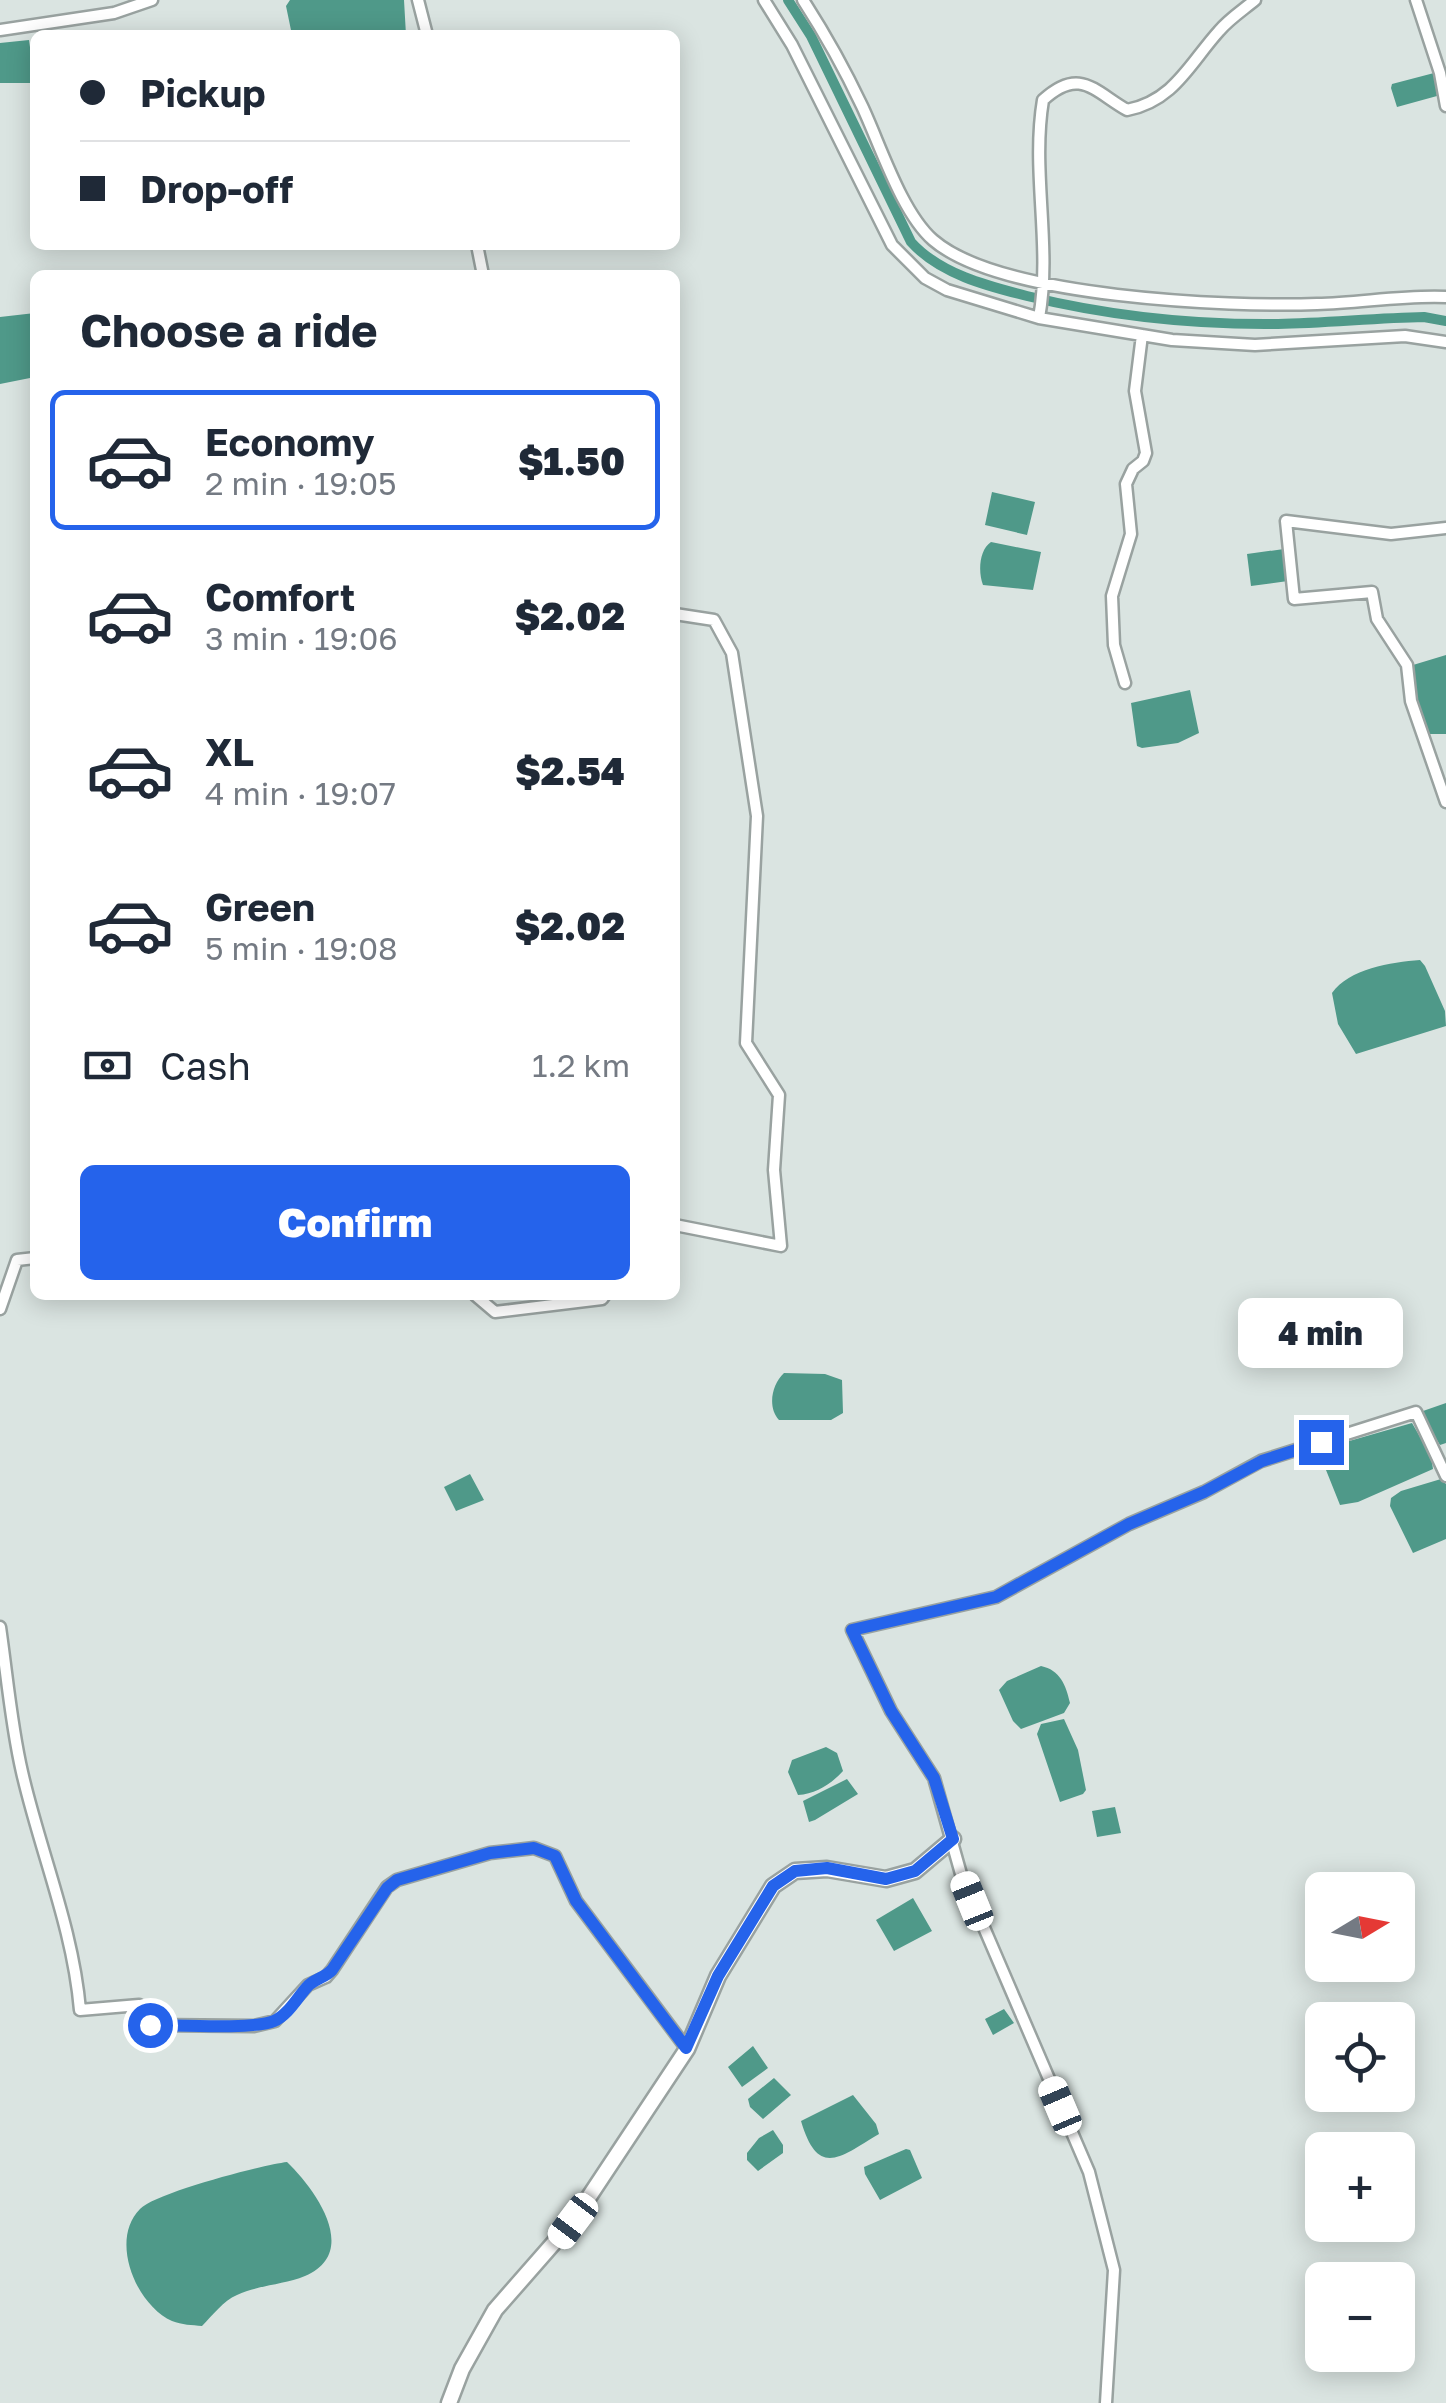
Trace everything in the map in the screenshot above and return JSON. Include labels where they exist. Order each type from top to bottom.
[{"type":"street","points":[[0,30],[114,13],[152,0]]},
{"type":"street","points":[[418,0],[426,30]]},
{"type":"street","points":[[764,0],[792,45],[892,245],[924,278],[947,290],[1039,318],[1142,335],[1256,345],[1405,336],[1446,342]]},
{"type":"street","points":[[804,0],[860,101],[912,212],[933,239],[964,258],[1045,283],[1231,305],[1446,297]]},
{"type":"street","points":[[1039,318],[1045,283],[1040,197],[1042,100],[1068,85],[1085,84],[1099,89],[1127,110],[1147,106],[1179,82],[1221,28],[1255,0]]},
{"type":"street","points":[[1416,0],[1440,73],[1446,106]]},
{"type":"street","points":[[1125,683],[1110,616],[1112,596],[1131,534],[1126,484],[1146,452],[1134,391],[1142,335]]},
{"type":"street","points":[[1446,528],[1391,534],[1286,520],[1294,599],[1372,592],[1377,619],[1407,665],[1411,701],[1446,802]]},
{"type":"street","points":[[680,615],[714,620],[732,653],[757,816],[746,1043],[778,1095],[774,1170],[780,1246],[680,1225]]},
{"type":"street","points":[[0,1308],[18,1260],[30,1259]]},
{"type":"street","points":[[481,1300],[494,1312],[594,1300]]},
{"type":"street","points":[[1106,2403],[1114,2270],[1089,2172],[961,1874],[934,1778],[891,1711],[852,1630],[996,1597],[1129,1524],[1204,1492],[1262,1461],[1416,1412],[1446,1476]]},
{"type":"street","points":[[0,1627],[21,1768],[76,1963],[80,2010],[139,2005],[150,2025],[254,2026],[275,2021],[308,1985],[326,1977],[387,1888],[397,1880],[490,1853],[534,1848],[555,1856],[576,1901],[686,2048]]},
{"type":"street","points":[[450,2403],[462,2369],[495,2310],[573,2221],[686,2048],[718,1976],[773,1886],[795,1871],[827,1868],[886,1879],[915,1871],[953,1839]]},
{"type":"shaded area","points":[[290,0],[404,0],[406,30],[291,30],[286,6]]},
{"type":"shaded area","points":[[29,40],[30,83],[0,83],[0,43]]},
{"type":"shaded area","points":[[1434,73],[1437,96],[1397,107],[1392,84]]},
{"type":"shaded area","points":[[30,314],[30,378],[0,384],[0,317]]},
{"type":"shaded area","points":[[992,492],[1035,502],[1027,535],[985,525]]},
{"type":"shaded area","points":[[991,542],[1041,552],[1033,590],[983,585],[981,562]]},
{"type":"shaded area","points":[[1284,549],[1288,581],[1251,586],[1247,554]]},
{"type":"shaded area","points":[[1446,655],[1446,734],[1427,734],[1413,692],[1413,665]]},
{"type":"shaded area","points":[[1190,690],[1199,733],[1178,743],[1137,746],[1131,703]]},
{"type":"shaded area","points":[[1420,960],[1445,1011],[1446,1026],[1356,1054],[1338,1024],[1332,993],[1360,973]]},
{"type":"shaded area","points":[[784,1373],[825,1374],[842,1380],[843,1413],[831,1420],[779,1420],[772,1396]]},
{"type":"shaded area","points":[[1446,1403],[1446,1443],[1440,1445],[1424,1420],[1423,1411]]},
{"type":"shaded area","points":[[1412,1423],[1431,1456],[1433,1469],[1358,1502],[1340,1505],[1318,1450]]},
{"type":"shaded area","points":[[470,1474],[484,1500],[456,1511],[444,1487]]},
{"type":"shaded area","points":[[1441,1479],[1446,1484],[1446,1539],[1413,1553],[1390,1506],[1391,1498]]},
{"type":"shaded area","points":[[1041,1666],[1061,1679],[1070,1703],[1064,1713],[1021,1729],[1013,1721],[999,1690],[1007,1681]]},
{"type":"shaded area","points":[[1064,1719],[1078,1750],[1086,1790],[1060,1802],[1037,1734],[1041,1724]]},
{"type":"shaded area","points":[[826,1747],[837,1753],[843,1771],[823,1788],[798,1795],[788,1772],[792,1760]]},
{"type":"shaded area","points":[[847,1779],[858,1794],[809,1822],[803,1801]]},
{"type":"shaded area","points":[[1115,1807],[1121,1833],[1097,1837],[1092,1811]]},
{"type":"shaded area","points":[[913,1898],[932,1931],[894,1951],[876,1920]]},
{"type":"shaded area","points":[[1004,2009],[1014,2023],[993,2035],[985,2019]]},
{"type":"shaded area","points":[[753,2046],[768,2068],[742,2087],[728,2067]]},
{"type":"shaded area","points":[[774,2078],[791,2095],[763,2119],[750,2107],[748,2099]]},
{"type":"shaded area","points":[[853,2095],[876,2124],[879,2134],[841,2155],[823,2156],[808,2139],[801,2121]]},
{"type":"shaded area","points":[[773,2130],[783,2145],[783,2153],[758,2171],[747,2160],[747,2153],[759,2138]]},
{"type":"shaded area","points":[[910,2150],[922,2178],[880,2200],[864,2167]]},
{"type":"shaded area","points":[[287,2162],[310,2188],[328,2220],[330,2252],[321,2265],[297,2279],[237,2295],[202,2326],[176,2322],[159,2313],[138,2287],[127,2254],[131,2222],[140,2209],[187,2188]]},
{"type":"waterway","points":[[788,0],[811,36],[911,242],[950,271],[1027,296],[1152,318],[1246,324],[1424,317],[1446,321]]},
{"type":"route","points":[[150,2025],[254,2026],[275,2021],[308,1985],[326,1977],[387,1888],[397,1880],[490,1853],[534,1848],[555,1856],[576,1901],[686,2048],[718,1976],[773,1886],[795,1871],[827,1868],[886,1879],[915,1871],[953,1839],[934,1778],[891,1711],[852,1630],[996,1597],[1129,1524],[1204,1492],[1262,1461],[1321,1442]]}]
